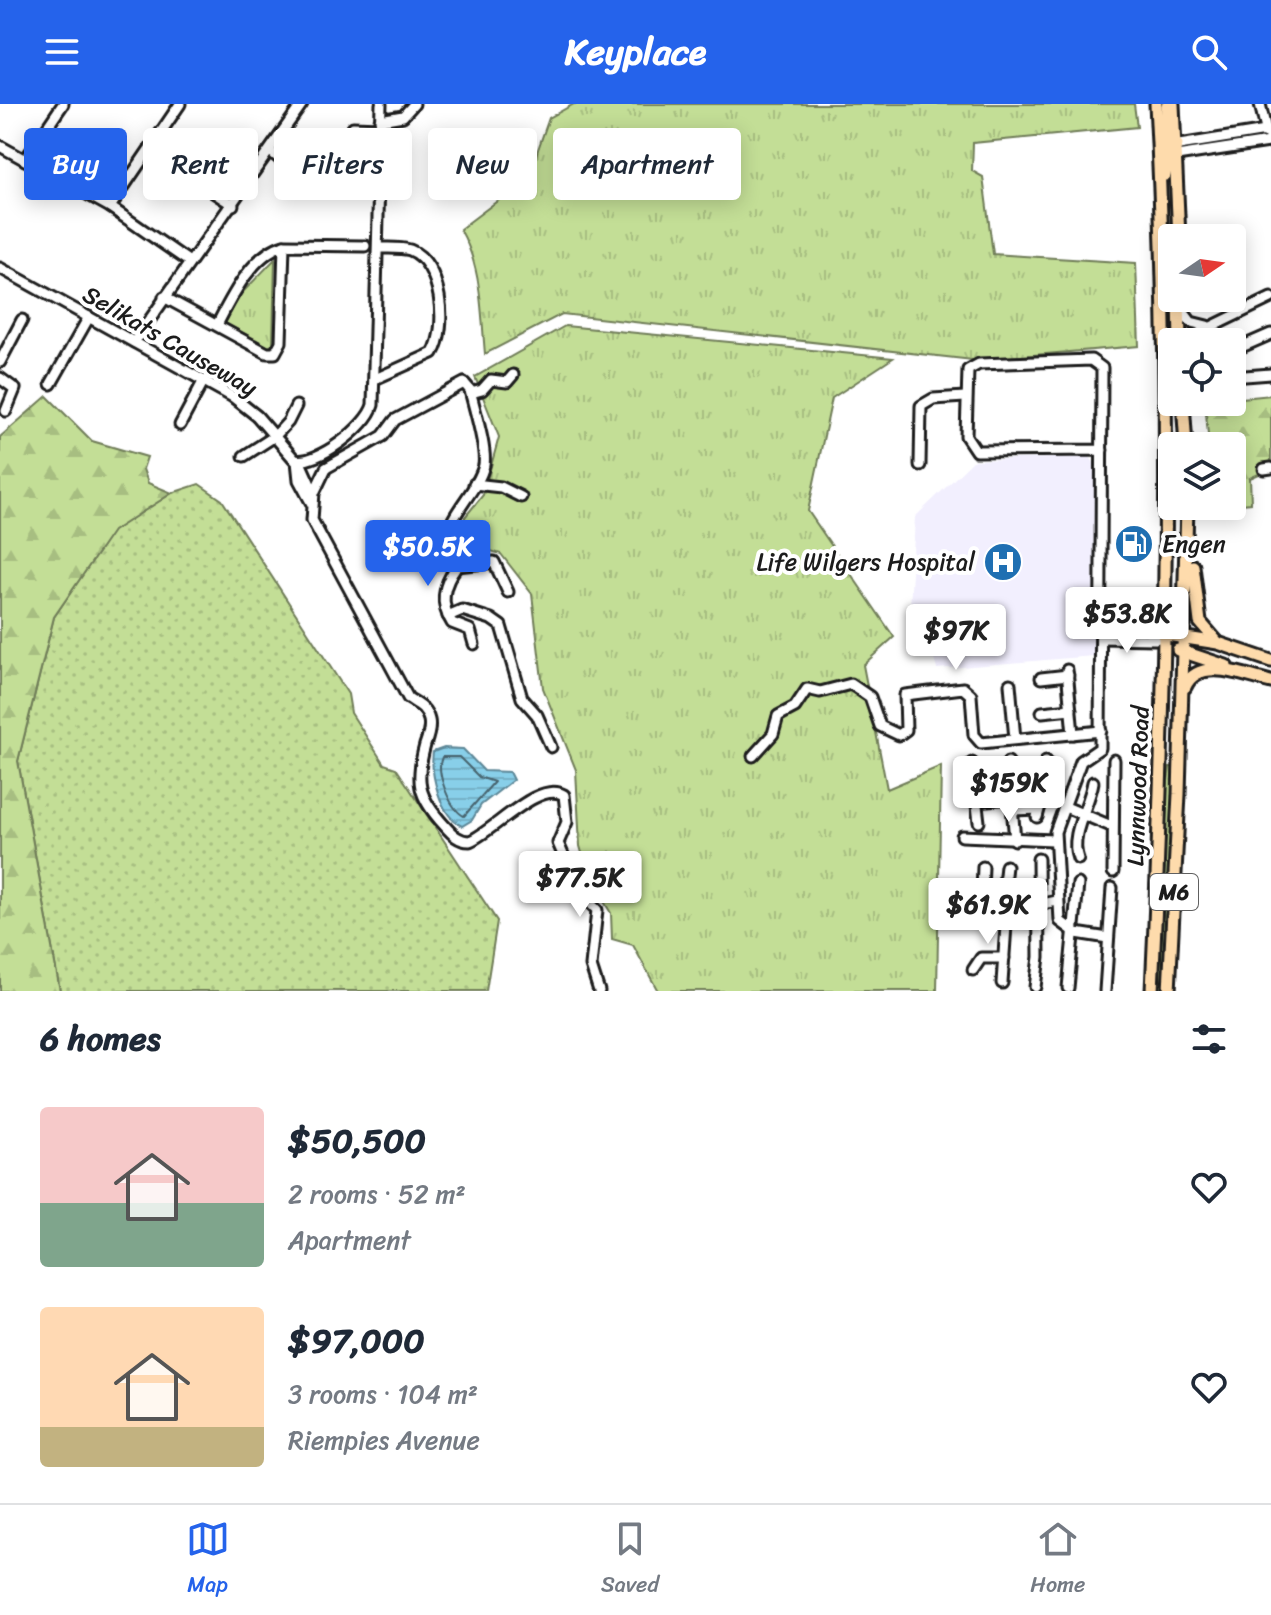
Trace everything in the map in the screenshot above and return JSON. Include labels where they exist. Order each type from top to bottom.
[{"type":"main road","name":"Lynnwood Road","points":[[1156,104],[1168,152],[1177,224]]},
{"type":"main road","points":[[1167,104],[1168,152]]},
{"type":"main road","name":"Lynnwood Road","points":[[1152,991],[1163,640],[1164,280],[1168,152],[1173,104]]},
{"type":"main road","name":"Lynnwood Road","points":[[1169,991],[1183,703],[1188,520]]},
{"type":"main road","points":[[1189,520],[1200,622],[1218,643]]},
{"type":"main road","points":[[1163,640],[1185,636],[1218,643],[1271,661]]},
{"type":"main road","points":[[1163,640],[1184,653],[1271,681]]},
{"type":"main road","points":[[1183,703],[1187,683],[1195,673],[1206,669],[1271,681]]},
{"type":"street","points":[[47,128],[63,104]]},
{"type":"street","points":[[110,207],[180,104]]},
{"type":"street","points":[[134,342],[188,261],[233,205],[302,104]]},
{"type":"street","points":[[380,128],[381,104]]},
{"type":"street","points":[[353,127],[380,124],[403,116],[414,104]]},
{"type":"street","points":[[1168,152],[1270,145],[1260,104]]},
{"type":"street","points":[[1168,152],[1266,131]]},
{"type":"street","points":[[0,146],[24,159]]},
{"type":"street","points":[[270,151],[274,154]]},
{"type":"street","points":[[97,200],[188,261]]},
{"type":"street","points":[[225,200],[233,205]]},
{"type":"street","points":[[301,461],[362,427],[372,410],[378,200]]},
{"type":"street","points":[[164,297],[267,353],[278,351],[282,334],[284,245]]},
{"type":"street","points":[[217,325],[233,296],[264,256],[284,245],[365,246]]},
{"type":"street","points":[[375,379],[433,353],[439,336],[441,304],[433,281],[417,255],[407,249],[378,248]]},
{"type":"street","name":"Selikats Causeway","points":[[2,273],[89,317],[247,407],[301,461]]},
{"type":"street","points":[[1204,328],[1271,298]]},
{"type":"street","points":[[1185,312],[1191,322],[1207,326]]},
{"type":"street","points":[[51,384],[89,317]]},
{"type":"street","points":[[0,362],[22,320]]},
{"type":"street","points":[[1246,345],[1271,334]]},
{"type":"street","points":[[1102,450],[976,451],[966,436],[968,370],[979,364],[1091,360],[1102,368],[1102,450],[1101,638],[1101,731],[1100,748],[1081,761],[1053,840],[1058,867],[1060,921],[1076,933],[1108,938]]},
{"type":"street","points":[[1246,376],[1271,374]]},
{"type":"street","points":[[471,393],[482,390],[491,380],[507,382],[513,375]]},
{"type":"street","points":[[0,378],[15,388],[6,411]]},
{"type":"street","points":[[180,425],[204,380]]},
{"type":"street","points":[[474,644],[469,629],[452,623],[443,594],[457,566],[446,536],[484,461],[468,384],[458,385],[395,420],[383,436],[326,468],[314,493],[314,526],[407,697],[420,704],[428,717],[428,735],[418,779],[438,819],[459,839],[470,841],[540,793],[555,791],[564,795],[567,822],[558,843],[579,892],[597,910],[591,958],[592,974],[599,991]]},
{"type":"street","points":[[920,465],[921,406],[933,399],[965,397]]},
{"type":"street","points":[[244,456],[275,436],[288,422],[296,406]]},
{"type":"street","points":[[301,461],[314,493]]},
{"type":"street","points":[[301,461],[301,488],[312,504]]},
{"type":"street","points":[[474,484],[497,486],[521,497]]},
{"type":"street","points":[[457,566],[494,562],[508,592]]},
{"type":"street","points":[[448,616],[462,610],[501,626],[522,698],[537,715],[551,747]]},
{"type":"street","points":[[1101,638],[1163,640]]},
{"type":"street","points":[[1041,678],[1067,673],[1073,734]]},
{"type":"street","points":[[753,756],[759,754],[773,734],[778,716],[795,707],[807,689],[820,692],[851,684],[870,697],[875,720],[886,730],[904,734],[906,694],[963,688],[971,695],[978,741],[1101,731]]},
{"type":"street","points":[[1010,684],[1015,739]]},
{"type":"street","points":[[1042,712],[1071,709]]},
{"type":"street","points":[[1113,872],[1111,826],[1114,760]]},
{"type":"street","points":[[1012,810],[1038,813],[1045,787],[1046,761]]},
{"type":"street","points":[[1008,762],[1015,840]]},
{"type":"street","points":[[972,763],[979,822]]},
{"type":"street","points":[[1078,859],[1076,834],[1086,814],[1093,782]]},
{"type":"street","points":[[976,801],[1010,798]]},
{"type":"street","points":[[1063,806],[1111,826]]},
{"type":"street","points":[[962,836],[1053,840]]},
{"type":"street","points":[[1035,987],[1039,957],[1038,859]]},
{"type":"street","points":[[1002,983],[1007,911],[1003,893],[1006,866]]},
{"type":"street","points":[[973,912],[982,891],[983,867]]},
{"type":"street","points":[[1068,988],[1076,933],[1078,884]]},
{"type":"street","points":[[1105,991],[1112,888]]},
{"type":"street","points":[[982,891],[1003,893]]},
{"type":"street","points":[[1007,911],[1057,901]]},
{"type":"street","points":[[973,970],[981,958],[1004,958]]},
{"type":"shaded area","name":"Life Wilgers Hospital","points":[[1090,457],[1094,463],[1093,656],[937,669],[927,637],[910,608],[915,517],[974,460]]},
{"type":"green space","points":[[574,104],[1134,104],[1137,127],[973,143],[972,171],[983,177],[993,254],[1136,263],[1139,346],[973,360],[562,314],[485,354],[477,274],[460,229],[499,200],[537,200],[537,152],[549,118]]},
{"type":"green space","points":[[275,259],[273,344],[269,347],[225,323],[241,294]]},
{"type":"green space","points":[[565,326],[893,358],[832,398],[808,511],[894,637],[863,665],[887,789],[941,766],[937,991],[658,991],[633,945],[612,939],[611,913],[589,877],[580,846],[576,770],[543,688],[532,594],[501,554],[478,547],[462,550],[465,517],[483,495],[499,437],[475,377]]},
{"type":"green space","points":[[1271,395],[1271,465],[1260,465],[1259,474],[1250,478],[1251,503],[1246,504],[1246,432],[1208,432],[1206,416],[1246,416],[1246,398]]},
{"type":"green space","points":[[47,396],[92,441],[147,457],[143,469],[148,483],[172,493],[113,531],[54,617],[18,761],[60,991],[0,991],[0,437]]},
{"type":"green space","points":[[199,484],[222,500],[348,694],[351,713],[384,764],[396,768],[497,921],[486,991],[60,991],[18,761],[54,617],[112,531],[172,493]]},
{"type":"green space","points":[[1170,767],[1175,767],[1165,991],[1154,991],[1161,830]]},
{"type":"water","points":[[444,748],[463,749],[484,771],[509,772],[513,780],[481,805],[472,820],[462,826],[454,821],[442,804],[435,782],[433,752]]},
{"type":"place","name":"Engen","points":[[1134,544]]},
{"type":"place","name":"Life Wilgers Hospital","points":[[1003,562]]}]
